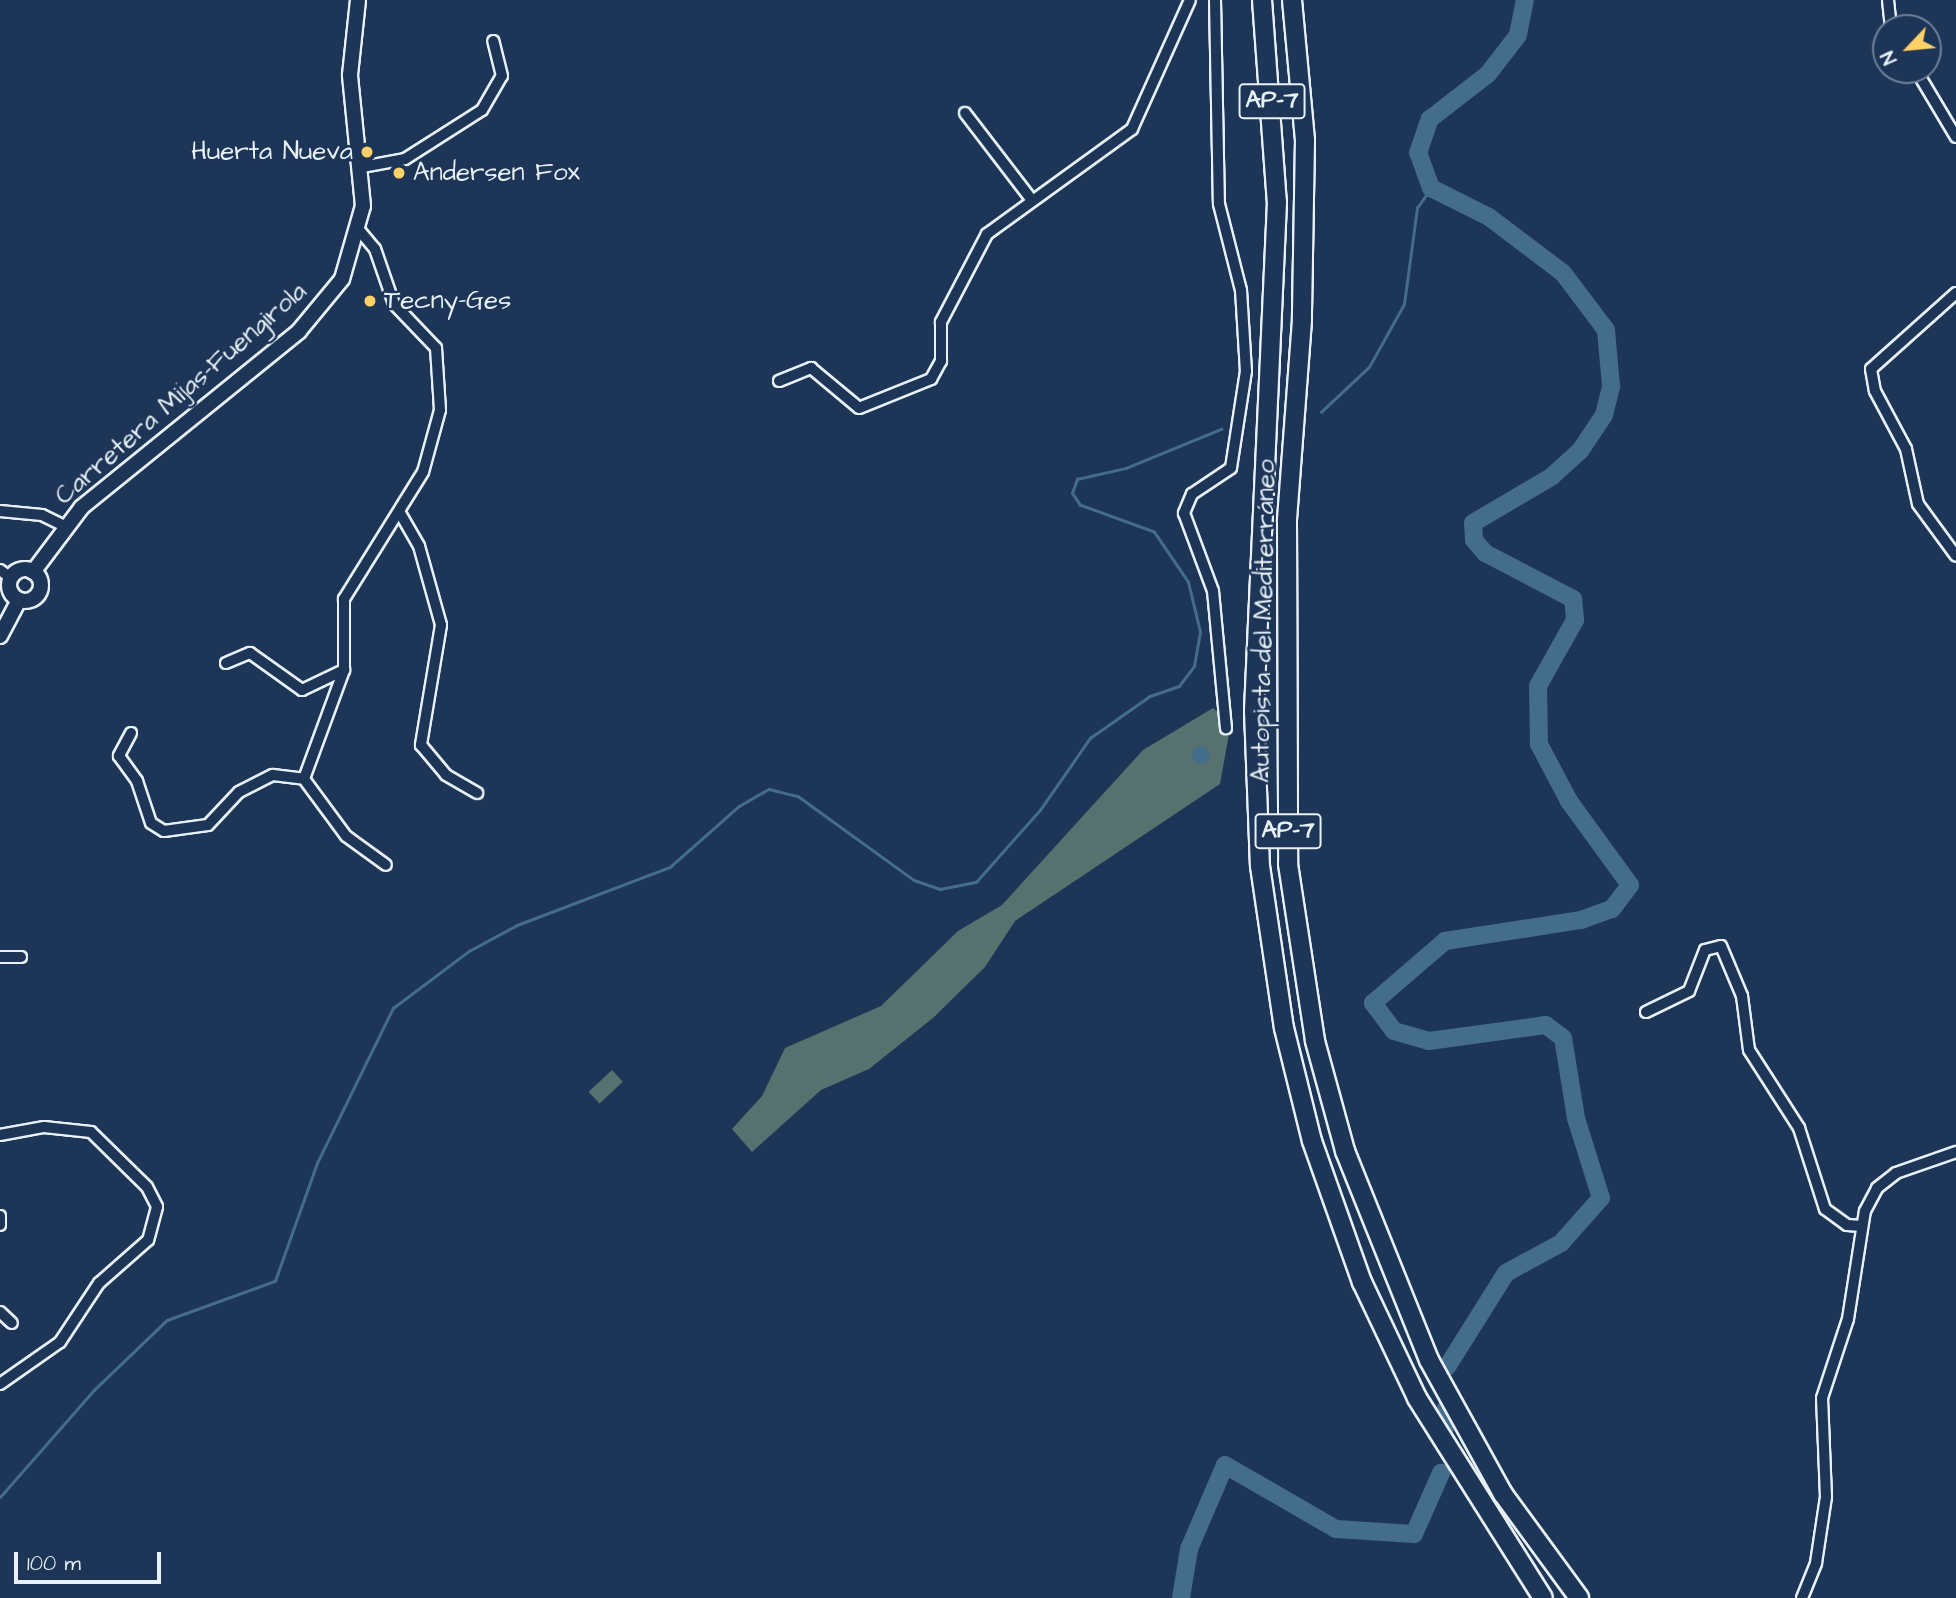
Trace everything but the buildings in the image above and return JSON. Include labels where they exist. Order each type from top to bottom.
[{"type":"highway","name":"Autopista del Mediterráneo","points":[[1262,0],[1277,201],[1254,711],[1260,866],[1284,1028],[1312,1141],[1362,1282],[1417,1398],[1543,1598]]},
{"type":"highway","name":"Autopista del Mediterráneo","points":[[1292,0],[1305,140],[1302,320],[1287,521],[1288,864],[1315,1041],[1345,1151],[1429,1360],[1503,1493],[1578,1598]]},
{"type":"main road","name":"Carretera Mijas-Fuengirola","points":[[33,572],[65,526],[316,315],[342,279],[359,230],[362,167],[350,75],[358,0]]},
{"type":"main road","points":[[0,636],[19,600],[38,595],[40,580],[33,572],[5,574],[9,589],[19,600]]},
{"type":"street","points":[[779,381],[811,368],[859,408],[923,385],[941,361],[941,322],[987,234],[1031,199],[1132,129],[1190,0]]},
{"type":"street","points":[[1215,0],[1219,204],[1241,290],[1246,371],[1231,468],[1192,494],[1184,513],[1213,591],[1226,728]]},
{"type":"street","points":[[362,167],[405,159],[482,110],[502,76],[493,41]]},
{"type":"street","points":[[1924,84],[1956,137]]},
{"type":"street","points":[[965,113],[1031,199]]},
{"type":"street","points":[[304,779],[344,670],[344,599],[400,513],[431,452],[440,410],[439,359],[429,338],[394,303],[375,250],[359,230]]},
{"type":"street","points":[[1956,293],[1871,369],[1906,449],[1918,503],[1956,556]]},
{"type":"street","points":[[0,511],[41,515],[65,526]]},
{"type":"street","points":[[400,513],[419,547],[440,625],[421,745],[446,775],[477,793]]},
{"type":"street","points":[[226,663],[250,653],[302,690],[344,670]]},
{"type":"street","points":[[131,733],[119,757],[137,781],[151,823],[164,831],[208,824],[239,792],[273,775],[304,779],[346,836],[386,865]]},
{"type":"street","points":[[1646,1012],[1678,1000],[1689,991],[1705,950],[1721,946],[1742,996],[1749,1050],[1798,1128],[1825,1209],[1847,1225],[1862,1226]]},
{"type":"street","points":[[0,957],[21,957]]},
{"type":"street","points":[[0,1135],[44,1127],[91,1132],[148,1187],[157,1207],[148,1240],[99,1283],[60,1342],[0,1384]]},
{"type":"street","points":[[1802,1598],[1816,1563],[1826,1497],[1822,1398],[1849,1319],[1862,1226],[1885,1180],[1956,1152]]},
{"type":"street","points":[[0,1216],[0,1225]]},
{"type":"street","points":[[0,1312],[12,1323]]},
{"type":"green space","points":[[1213,708],[1231,723],[1220,784],[1015,921],[985,967],[933,1018],[869,1069],[821,1090],[752,1152],[732,1129],[762,1096],[785,1048],[881,1006],[958,931],[1002,905],[1143,750]]},
{"type":"green space","points":[[612,1070],[623,1082],[600,1104],[589,1092]]},
{"type":"water","points":[[1197,746],[1205,746],[1210,755],[1208,762],[1197,764],[1192,759],[1192,751]]},
{"type":"waterway","points":[[1447,1367],[1506,1273],[1561,1243],[1601,1198],[1576,1118],[1563,1038],[1546,1025],[1429,1041],[1394,1031],[1373,1003],[1445,941],[1581,920],[1612,909],[1630,885],[1569,801],[1539,744],[1538,686],[1575,620],[1573,599],[1485,553],[1474,540],[1473,523],[1551,477],[1580,451],[1604,415],[1611,386],[1606,330],[1563,273],[1489,217],[1431,188],[1418,153],[1430,119],[1488,74],[1518,35],[1525,0]]},
{"type":"waterway","points":[[1321,412],[1369,367],[1404,304],[1417,208],[1431,188]]},
{"type":"waterway","points":[[0,1497],[94,1390],[167,1320],[275,1281],[317,1163],[393,1008],[469,951],[517,925],[670,867],[739,806],[769,789],[798,796],[914,880],[940,889],[976,882],[1040,810],[1090,738],[1150,696],[1179,686],[1194,666],[1200,632],[1188,582],[1154,532],[1080,505],[1072,493],[1077,479],[1126,468],[1221,429]]},
{"type":"waterway","points":[[1445,1428],[1446,1408]]},
{"type":"waterway","points":[[1181,1598],[1189,1549],[1225,1465],[1336,1529],[1414,1534],[1441,1473]]},
{"type":"place","name":"Huerta Nueva","points":[[367,152]]},
{"type":"place","name":"Andersen Fox","points":[[399,173]]},
{"type":"place","name":"Tecny-Ges","points":[[370,301]]}]
